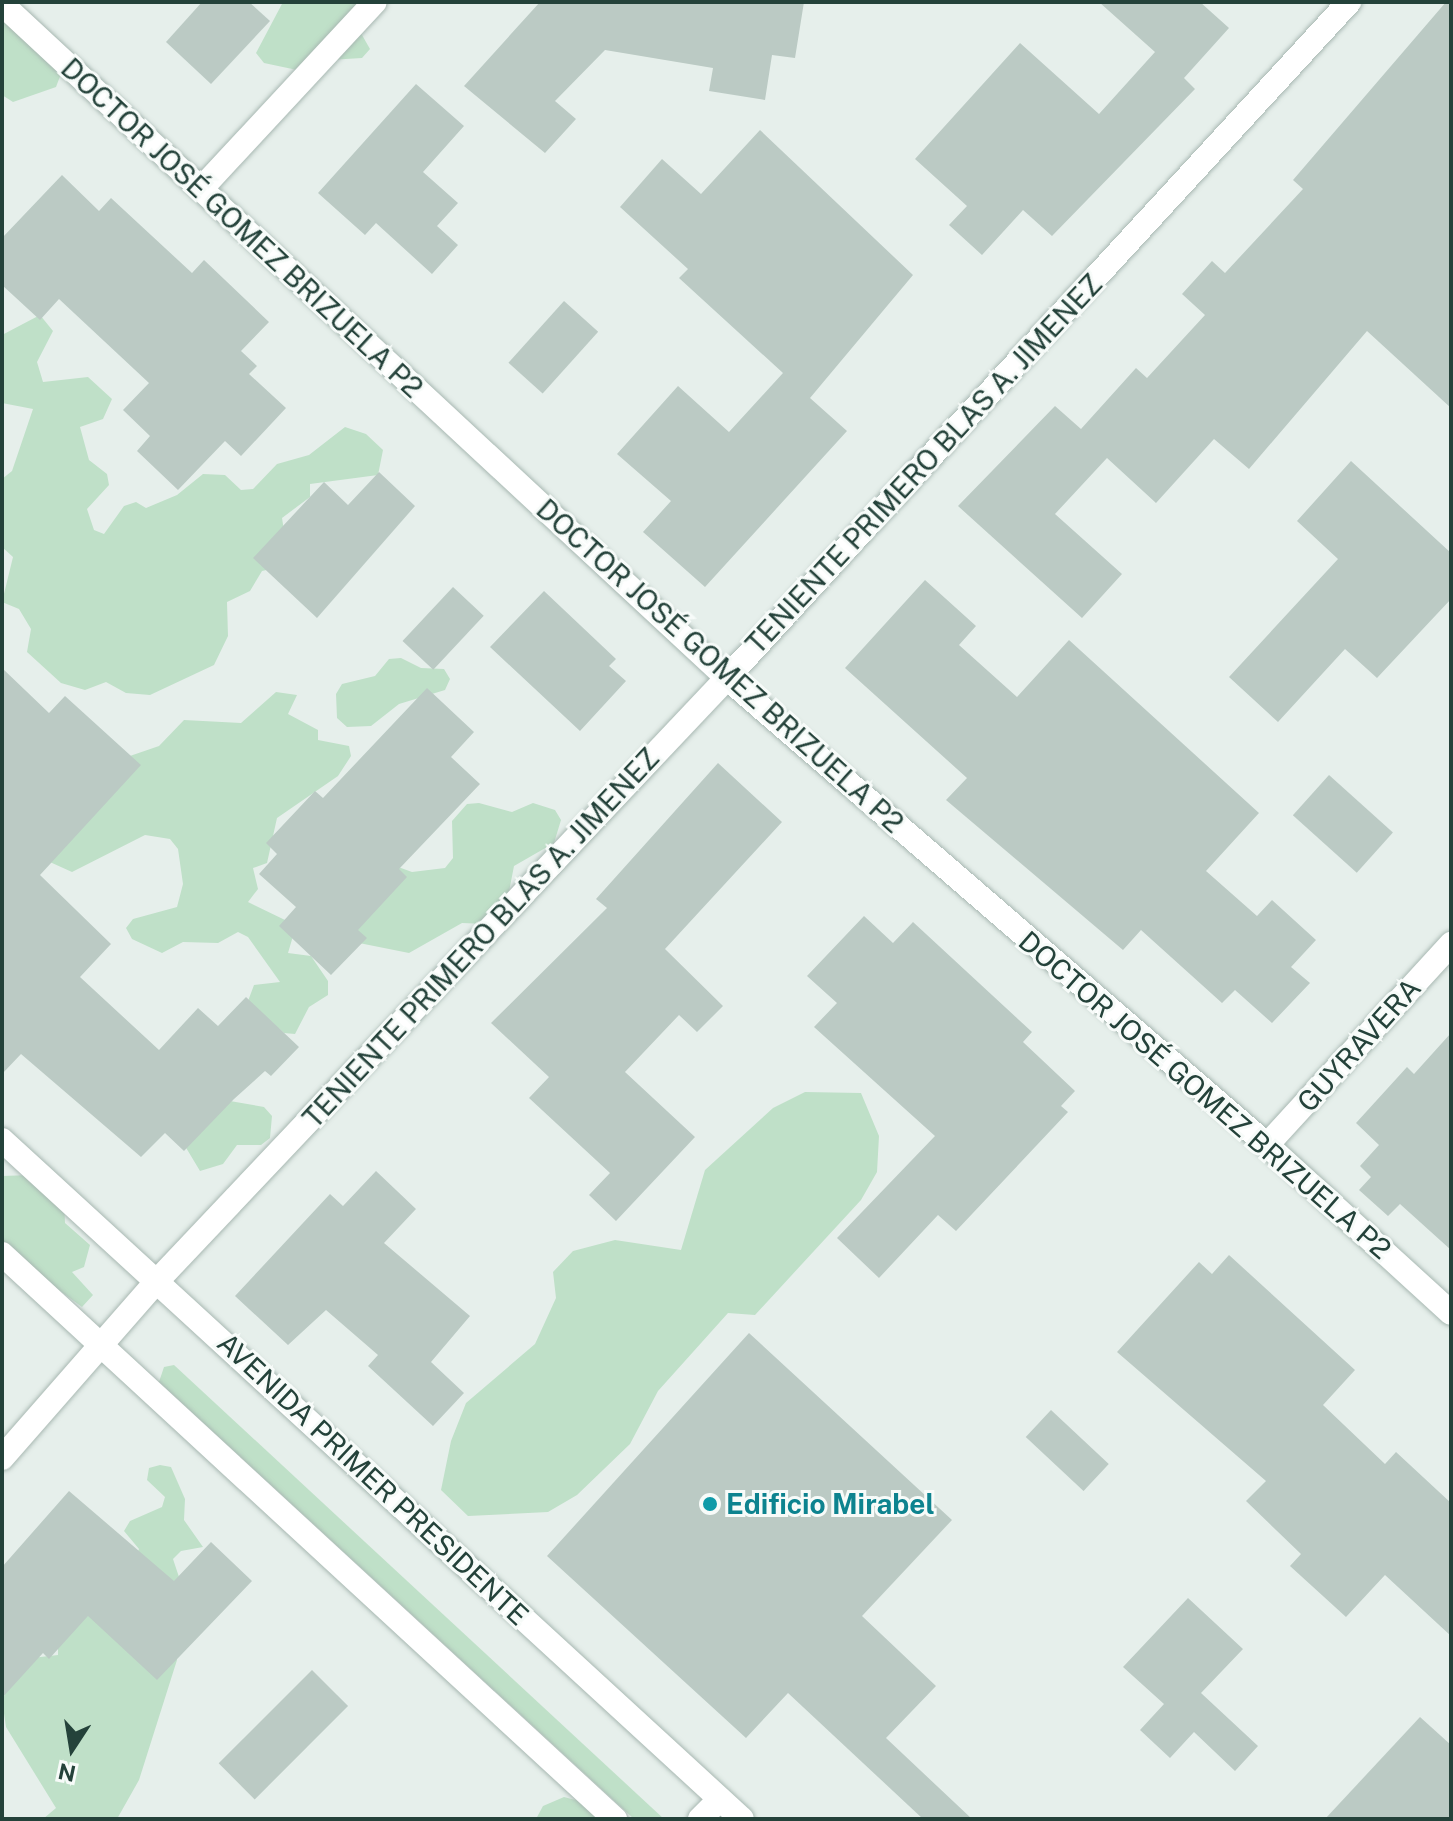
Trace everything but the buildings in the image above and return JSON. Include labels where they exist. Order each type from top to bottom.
[{"type":"street","points":[[201,189],[375,2]]},
{"type":"street","name":"TENIENTE PRIMERO BLAS A. JIMENEZ","points":[[2,1458],[158,1280],[727,678],[1349,2]]},
{"type":"street","name":"DOCTOR JOSÉ GOMEZ BRIZUELA P2","points":[[2,4],[727,678],[1267,1145],[1451,1313]]},
{"type":"street","name":"GUYRAVERA","points":[[1267,1145],[1451,944]]},
{"type":"street","name":"AVENIDA PRIMER PRESIDENTE","points":[[2,1140],[742,1819]]},
{"type":"street","points":[[2,1254],[615,1819]]},
{"type":"street","points":[[700,1819],[720,1799]]},
{"type":"green space","points":[[283,2],[368,2],[354,21],[370,49],[362,58],[313,61],[297,70],[264,63],[256,53]]},
{"type":"green space","points":[[2,19],[32,20],[56,37],[67,58],[56,87],[13,102],[2,95]]},
{"type":"green space","points":[[40,315],[53,331],[37,362],[43,382],[88,377],[112,399],[103,419],[80,427],[89,460],[107,474],[109,485],[87,509],[94,530],[104,534],[124,506],[136,502],[146,508],[177,495],[203,474],[225,475],[241,490],[253,489],[277,464],[309,455],[345,427],[366,434],[383,450],[378,475],[310,484],[310,497],[282,518],[287,550],[275,568],[262,571],[250,591],[227,602],[228,636],[214,665],[150,695],[126,693],[106,682],[85,690],[61,683],[27,652],[31,629],[19,609],[2,602],[13,557],[2,547],[2,479],[12,471],[33,409],[2,403],[2,335]]},
{"type":"green space","points":[[401,658],[421,668],[444,669],[450,679],[445,690],[399,704],[371,726],[347,727],[337,718],[336,694],[342,684],[375,676],[389,659]]},
{"type":"green space","points":[[276,692],[297,695],[288,714],[318,730],[318,740],[349,746],[351,756],[338,776],[277,818],[267,863],[253,868],[258,889],[248,902],[285,920],[293,936],[288,953],[311,956],[328,981],[328,995],[309,1007],[295,1034],[284,1033],[248,1001],[254,985],[280,982],[248,937],[238,932],[218,943],[183,942],[162,953],[132,939],[126,928],[133,919],[177,907],[183,884],[178,849],[170,839],[145,835],[72,872],[41,858],[127,757],[159,746],[184,720],[241,723]]},
{"type":"green space","points":[[479,803],[512,812],[533,803],[555,810],[561,820],[554,843],[514,866],[507,902],[486,924],[462,923],[409,953],[354,942],[339,904],[390,864],[412,872],[445,868],[453,858],[452,821],[467,804]]},
{"type":"green space","points":[[805,1092],[861,1093],[879,1136],[877,1172],[861,1200],[755,1315],[728,1313],[658,1391],[630,1444],[577,1495],[548,1512],[468,1516],[441,1490],[451,1441],[466,1403],[535,1344],[556,1298],[553,1272],[573,1251],[615,1240],[681,1250],[705,1170],[773,1108]]},
{"type":"green space","points":[[230,1101],[264,1107],[272,1116],[270,1138],[261,1145],[237,1145],[223,1164],[200,1171],[185,1146]]},
{"type":"green space","points":[[31,1175],[64,1200],[65,1223],[90,1245],[84,1267],[72,1272],[93,1295],[82,1307],[2,1248],[2,1176]]},
{"type":"green space","points":[[174,1365],[664,1819],[634,1819],[159,1382],[164,1367]]},
{"type":"green space","points":[[160,1465],[171,1467],[185,1499],[184,1520],[203,1547],[181,1551],[173,1559],[180,1580],[167,1601],[134,1559],[139,1549],[124,1531],[130,1521],[162,1507],[165,1497],[147,1480],[149,1468]]},
{"type":"green space","points":[[92,1612],[174,1649],[177,1660],[139,1780],[117,1819],[43,1819],[56,1808],[6,1727],[2,1700],[23,1659],[58,1655],[58,1642]]},
{"type":"green space","points":[[564,1797],[598,1806],[606,1819],[536,1819],[543,1806]]},
{"type":"place","name":"Edificio Mirabel","points":[[710,1504]]}]
